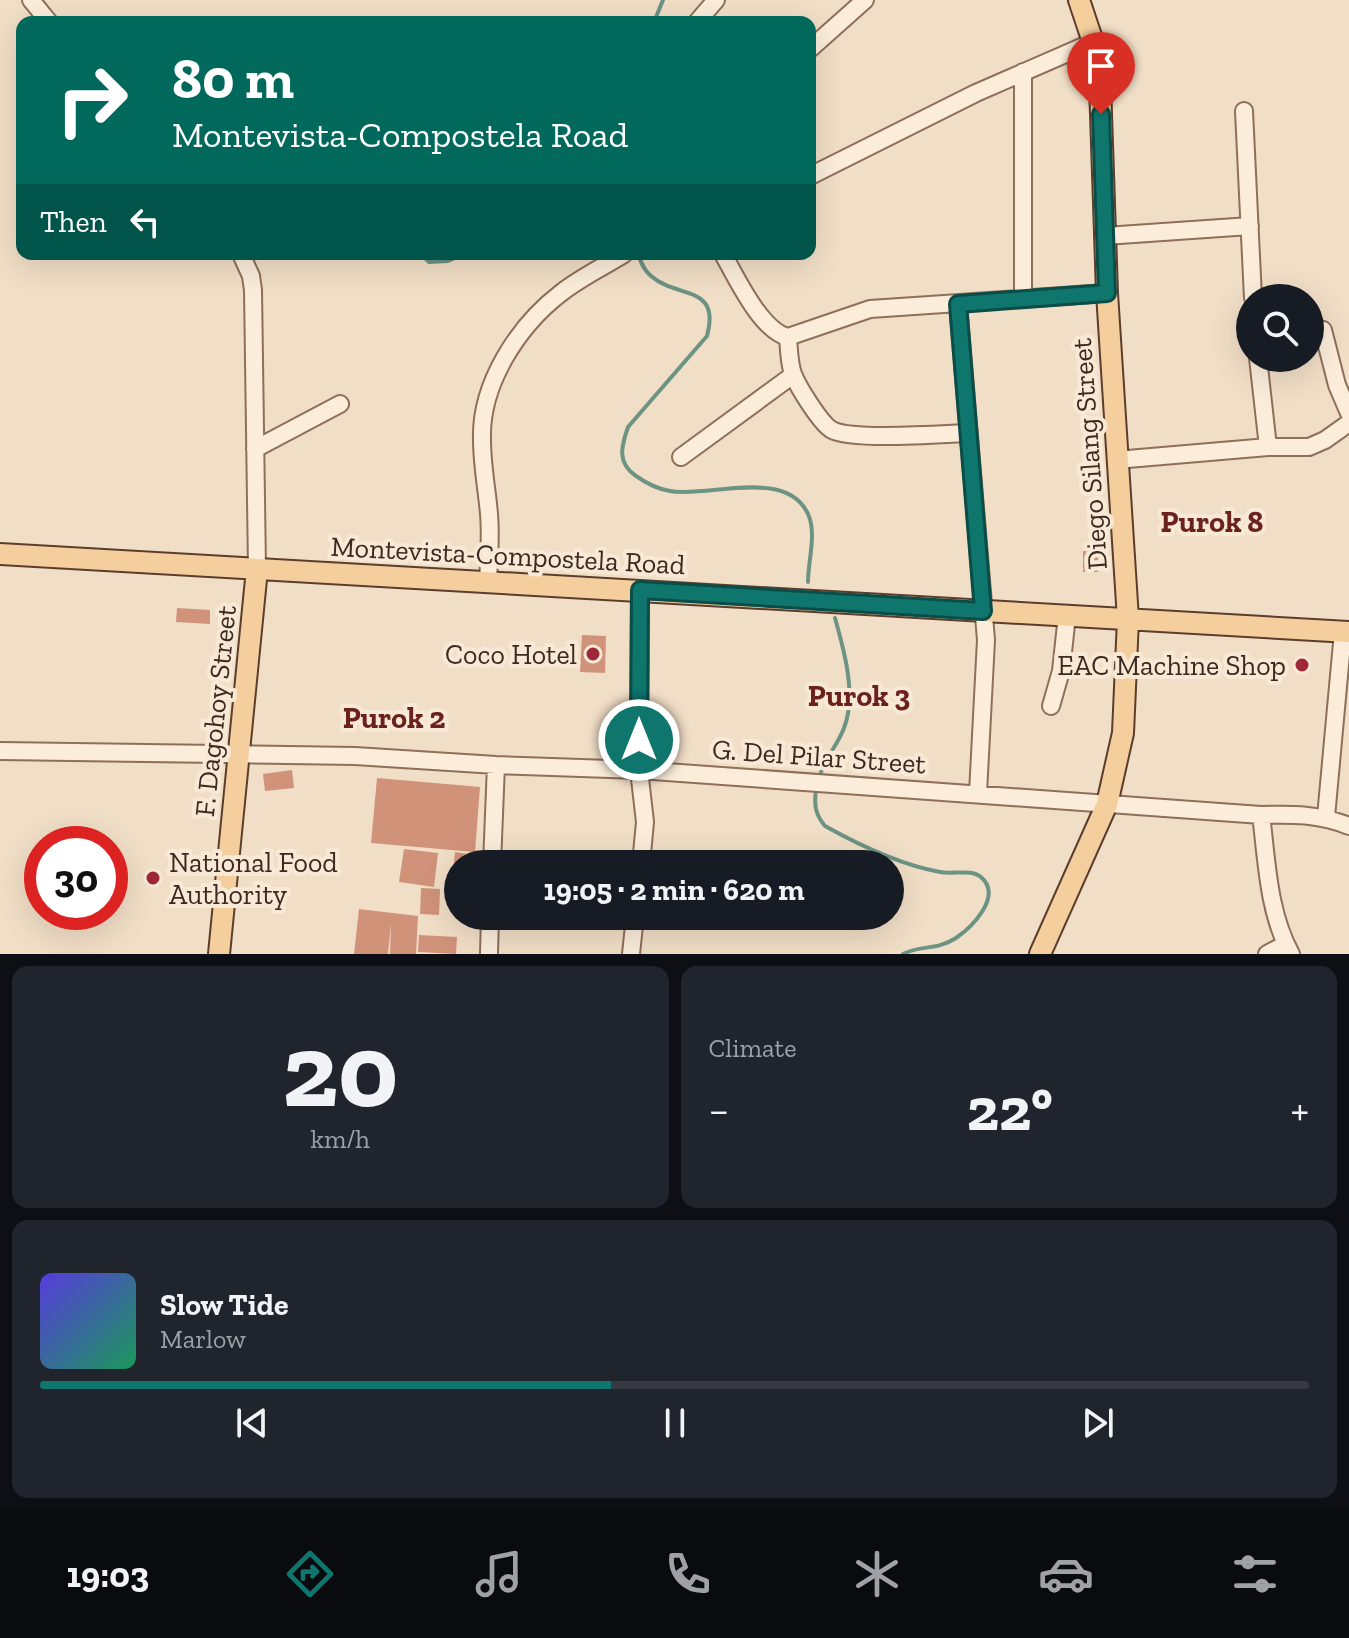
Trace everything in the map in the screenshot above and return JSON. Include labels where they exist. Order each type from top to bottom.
[{"type":"main road","name":"Diego Silang Street","points":[[1040,954],[1107,804],[1123,733],[1128,619],[1107,293],[1100,84],[1093,42],[1079,0]]},
{"type":"main road","name":"Montevista-Compostela Road","points":[[0,554],[1346,632]]},
{"type":"main road","name":"F. Dagohoy Street","points":[[219,954],[257,569]]},
{"type":"street","points":[[31,0],[44,16]]},
{"type":"street","points":[[702,16],[716,0]]},
{"type":"street","points":[[816,44],[865,0]]},
{"type":"street","points":[[816,173],[1023,72],[1093,42]]},
{"type":"street","points":[[1023,72],[1023,298]]},
{"type":"street","points":[[1244,111],[1252,284]]},
{"type":"street","points":[[1105,236],[1250,226]]},
{"type":"street","points":[[244,260],[253,290],[257,569]]},
{"type":"street","points":[[488,582],[490,542],[482,440],[483,416],[492,383],[514,344],[542,310],[562,292],[614,260]]},
{"type":"street","points":[[727,260],[764,321],[774,331],[788,337],[870,309],[1107,293]]},
{"type":"street","points":[[958,304],[987,663],[978,793]]},
{"type":"street","points":[[1324,334],[1337,385],[1349,413]]},
{"type":"street","points":[[788,337],[793,375],[824,423],[834,431],[904,436],[968,433]]},
{"type":"street","points":[[1260,372],[1268,447]]},
{"type":"street","points":[[681,457],[793,375]]},
{"type":"street","points":[[255,449],[340,404]]},
{"type":"street","points":[[1116,460],[1317,445],[1349,423]]},
{"type":"street","points":[[640,590],[639,770],[645,822],[642,850]]},
{"type":"street","points":[[1051,706],[1061,671],[1067,615]]},
{"type":"street","points":[[1326,817],[1346,632]]},
{"type":"street","name":"G. Del Pilar Street","points":[[0,751],[355,756],[639,770],[1261,815],[1326,817],[1349,826]]},
{"type":"street","points":[[493,850],[496,765]]},
{"type":"street","points":[[1261,815],[1270,890],[1288,949],[1267,954]]},
{"type":"street","points":[[489,954],[490,930]]},
{"type":"street","points":[[631,954],[634,930]]},
{"type":"building","points":[[1083,551],[1098,551],[1098,572],[1083,572]]},
{"type":"building","points":[[177,608],[210,610],[210,624],[176,622]]},
{"type":"building","points":[[582,635],[606,636],[605,673],[580,672]]},
{"type":"building","points":[[292,770],[294,788],[265,791],[263,774]]},
{"type":"building","points":[[377,778],[480,787],[475,850],[371,843]]},
{"type":"building","points":[[404,849],[438,853],[434,887],[399,882]]},
{"type":"building","points":[[421,888],[440,889],[439,915],[420,914]]},
{"type":"building","points":[[359,909],[418,916],[416,954],[390,954],[391,923],[388,954],[354,954]]},
{"type":"building","points":[[419,935],[457,937],[456,954],[418,952]]},
{"type":"waterway","points":[[656,16],[663,0]]},
{"type":"waterway","points":[[427,260],[450,260]]},
{"type":"waterway","points":[[641,260],[651,276],[661,283],[702,300],[708,308],[710,319],[707,336],[628,427],[622,448],[626,466],[644,481],[665,490],[686,492],[765,488],[783,492],[797,500],[811,522],[808,582]]},
{"type":"waterway","points":[[821,772],[848,715],[848,673],[835,618]]},
{"type":"waterway","points":[[816,790],[816,809],[825,826],[866,847],[925,869],[973,873],[982,878],[987,886],[987,902],[977,919],[963,933],[942,945],[903,954]]},
{"type":"place","name":"Coco Hotel","points":[[593,654]]},
{"type":"place","name":"EAC Machine Shop","points":[[1302,665]]},
{"type":"place","name":"National Food Authority","points":[[153,878]]},
{"type":"district","name":"Purok 8","points":[[1212,522]]},
{"type":"district","name":"Purok 3","points":[[859,696]]},
{"type":"district","name":"Purok 2","points":[[394,718]]},
{"type":"route","points":[[639,740],[640,590],[983,611],[958,304],[1107,293],[1101,114]]}]
